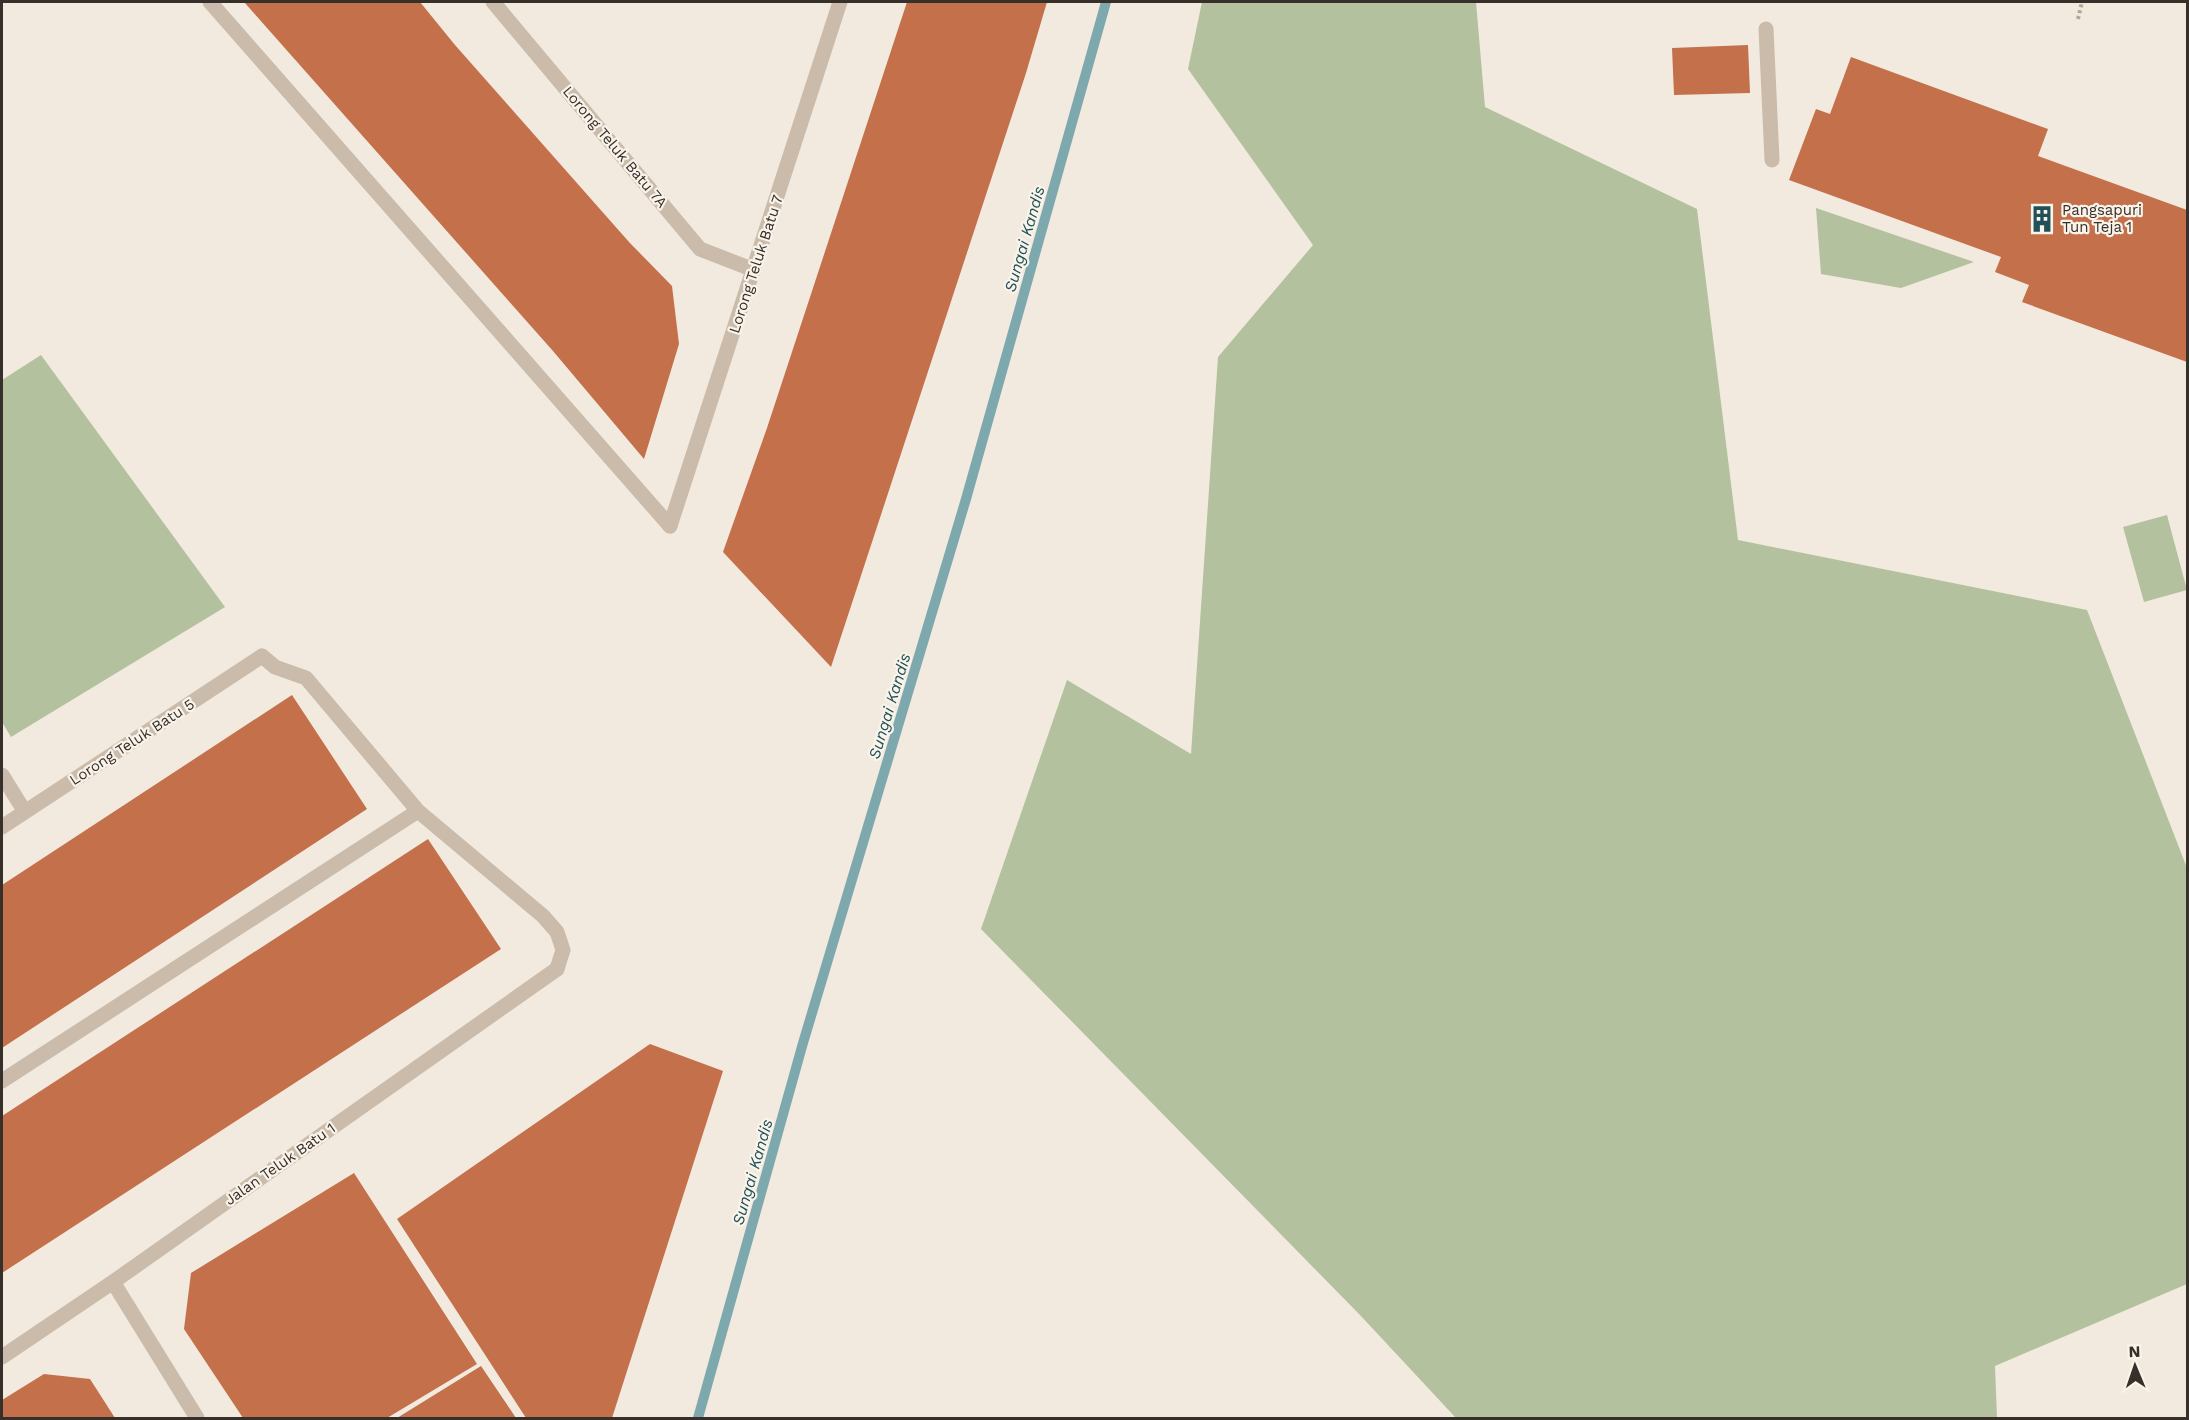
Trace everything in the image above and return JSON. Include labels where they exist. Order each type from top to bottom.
[{"type":"street","name":"Lorong Teluk Batu 7","points":[[210,2],[670,526],[840,2]]},
{"type":"street","name":"Lorong Teluk Batu 7A","points":[[493,2],[700,249],[754,270]]},
{"type":"street","points":[[1766,28],[1772,160]]},
{"type":"street","name":"Lorong Teluk Batu 5","points":[[2,827],[262,656],[275,668],[306,678],[418,811]]},
{"type":"street","points":[[2,775],[25,812]]},
{"type":"street","points":[[2,1082],[418,811]]},
{"type":"street","name":"Jalan Teluk Batu 1","points":[[2,1357],[113,1282],[557,969],[563,950],[557,932],[550,924],[418,811]]},
{"type":"street","points":[[113,1282],[197,1419]]},
{"type":"path","points":[[2079,19],[2082,2]]},
{"type":"green space","points":[[1202,2],[1476,2],[1485,107],[1697,209],[1738,540],[2087,610],[2187,868],[2187,1284],[1995,1366],[1997,1418],[1456,1418],[1360,1315],[981,929],[1067,680],[1191,754],[1218,357],[1313,245],[1188,69]]},
{"type":"green space","points":[[1816,208],[1974,262],[1901,288],[1821,274]]},
{"type":"green space","points":[[41,355],[225,607],[11,737],[2,722],[2,380]]},
{"type":"green space","points":[[2167,515],[2187,590],[2144,602],[2123,527]]},
{"type":"building","points":[[244,2],[420,2],[455,45],[629,242],[672,286],[679,344],[644,459],[553,351]]},
{"type":"building","points":[[907,2],[1047,2],[1026,73],[831,667],[723,552],[767,428]]},
{"type":"building","points":[[1748,45],[1750,93],[1674,95],[1672,48]]},
{"type":"building","name":"Pangsapuri Tun Teja 1","points":[[1851,57],[2048,129],[2038,156],[2187,210],[2187,362],[2022,302],[2029,285],[1995,272],[2001,257],[1789,180],[1816,109],[1830,114]]},
{"type":"building","points":[[292,695],[367,809],[2,1048],[2,885]]},
{"type":"building","points":[[428,839],[501,949],[2,1273],[2,1116]]},
{"type":"building","points":[[650,1044],[723,1071],[612,1418],[526,1418],[397,1219]]},
{"type":"building","points":[[354,1173],[477,1364],[387,1418],[243,1418],[184,1329],[191,1273]]},
{"type":"building","points":[[481,1366],[516,1418],[397,1418]]},
{"type":"building","points":[[44,1374],[90,1379],[115,1418],[2,1418],[2,1400]]},
{"type":"waterway","name":"Sungai Kandis","points":[[698,1418],[803,1043],[966,499],[1106,2]]},
{"type":"place","name":"Pangsapuri Tun Teja 1","points":[[2042,219]]}]
